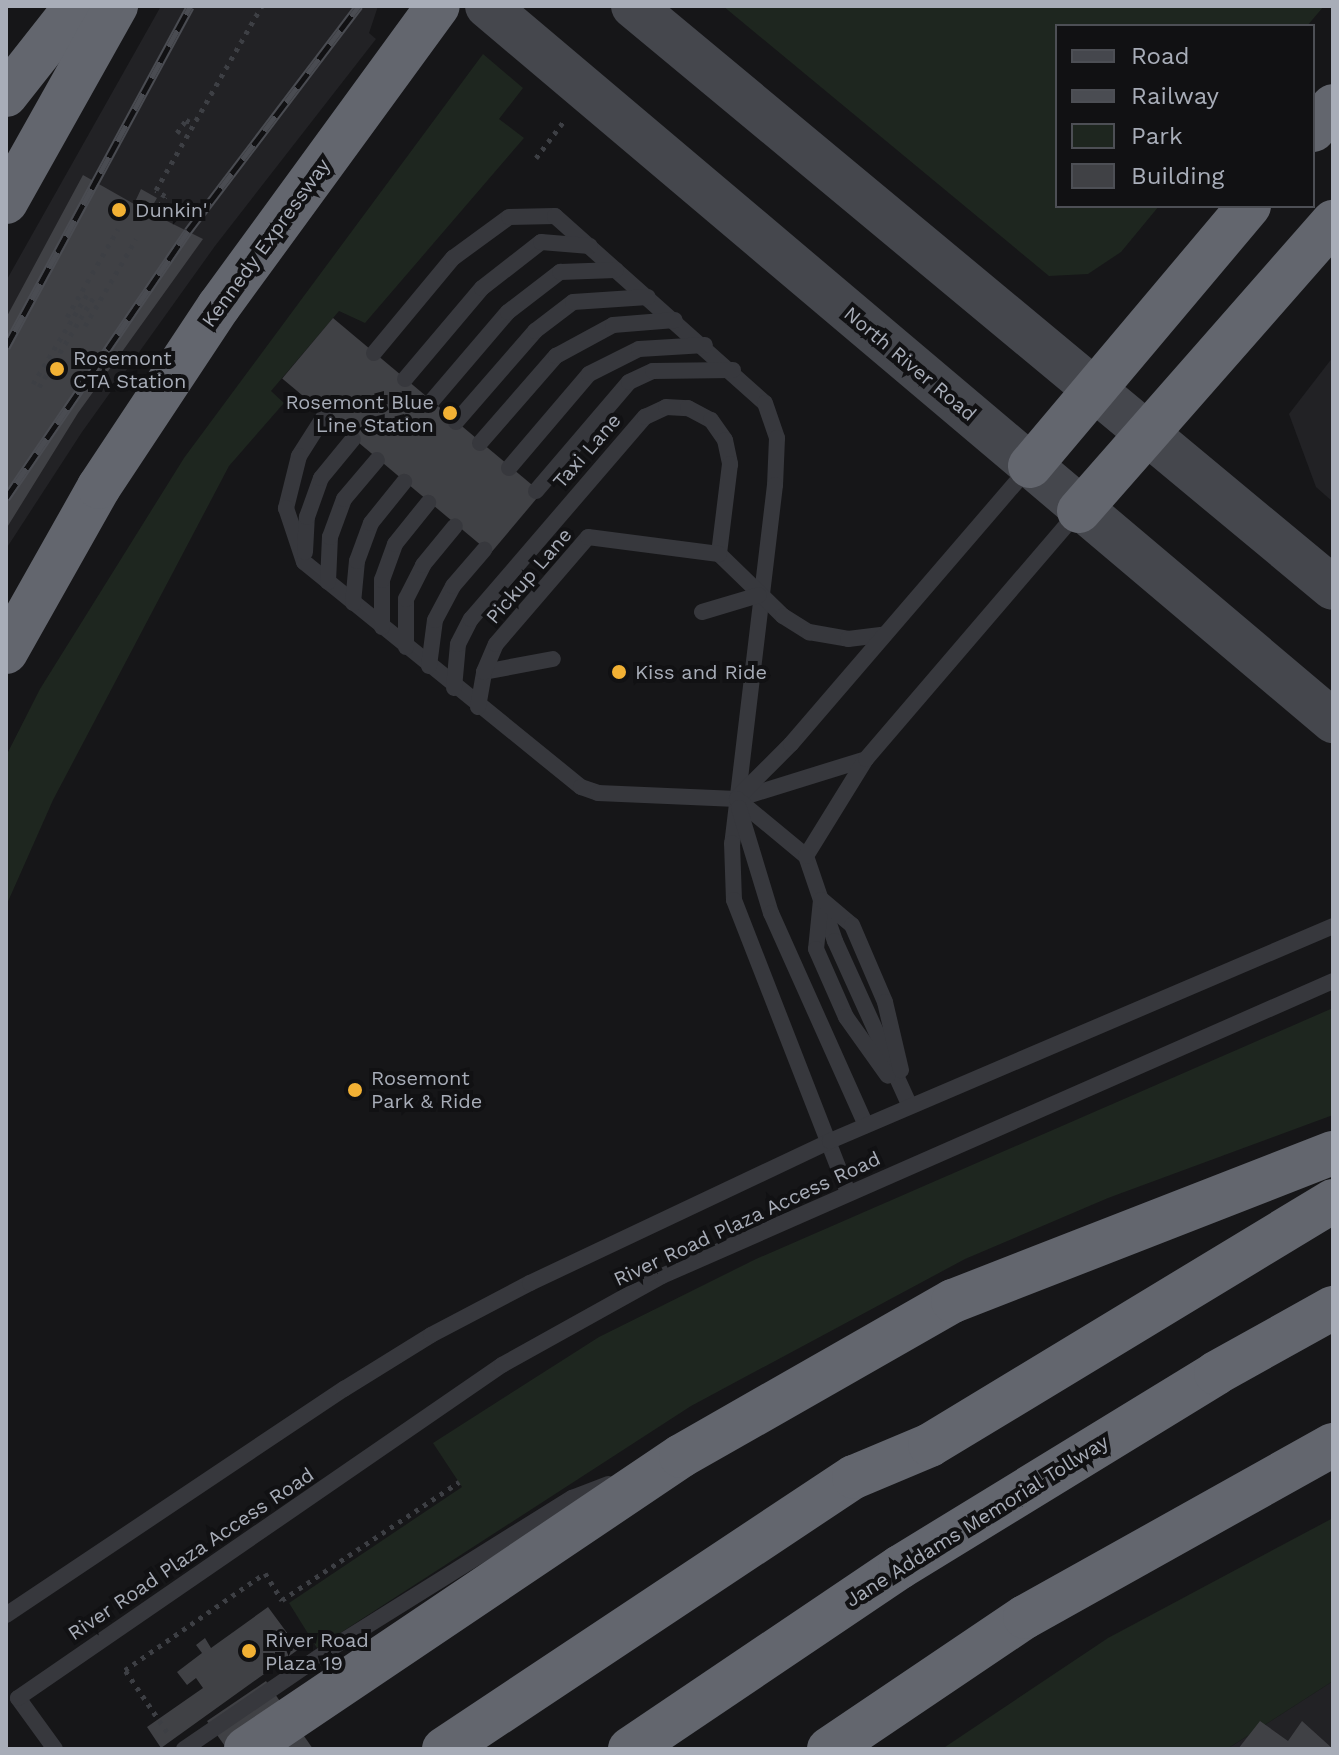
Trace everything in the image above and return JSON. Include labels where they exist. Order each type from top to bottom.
[{"type":"highway","points":[[6,95],[76,6]]},
{"type":"highway","points":[[6,202],[116,6]]},
{"type":"highway","name":"Kennedy Expressway","points":[[6,652],[99,487],[219,306],[438,6]]},
{"type":"highway","points":[[1315,128],[1333,106]]},
{"type":"highway","points":[[1030,466],[1247,208]]},
{"type":"highway","points":[[1079,511],[1333,222]]},
{"type":"highway","points":[[246,1749],[681,1456],[953,1301],[1333,1153]]},
{"type":"highway","points":[[444,1749],[854,1477],[930,1445],[1333,1201]]},
{"type":"highway","name":"Jane Addams Memorial Tollway","points":[[630,1749],[900,1567],[1216,1373],[1333,1308]]},
{"type":"highway","points":[[495,1749],[867,1500],[930,1445]]},
{"type":"highway","points":[[829,1749],[1025,1617],[1333,1445]]},
{"type":"main road","name":"North River Road","points":[[487,6],[1030,466],[1079,511],[1333,721]]},
{"type":"main road","points":[[633,6],[1333,588]]},
{"type":"lane","points":[[374,353],[453,258],[509,217],[555,216],[705,345],[765,403],[777,438],[737,799],[734,900],[848,1193]]},
{"type":"lane","points":[[405,379],[482,288],[541,242],[590,246]]},
{"type":"lane","points":[[431,402],[508,312],[560,272],[616,270]]},
{"type":"lane","points":[[456,422],[535,331],[573,302],[648,297]]},
{"type":"lane","points":[[480,443],[556,356],[613,325],[675,320]]},
{"type":"lane","points":[[509,468],[589,374],[639,349],[705,345]]},
{"type":"lane","points":[[536,491],[629,382],[653,371],[733,370]]},
{"type":"lane","name":"Taxi Lane","points":[[454,688],[458,644],[471,619],[645,417],[666,407],[688,408],[711,420],[725,440],[730,464],[719,554]]},
{"type":"lane","points":[[325,415],[299,456],[286,508],[304,562],[454,688],[563,774],[598,793],[737,799],[866,759]]},
{"type":"lane","points":[[304,562],[307,517],[321,478],[353,439]]},
{"type":"lane","points":[[328,582],[330,537],[344,499],[377,460]]},
{"type":"lane","points":[[737,799],[791,744],[1030,466]]},
{"type":"lane","points":[[353,603],[357,561],[371,523],[404,482]]},
{"type":"lane","points":[[382,627],[382,580],[395,544],[428,503]]},
{"type":"lane","points":[[806,856],[866,759],[1079,511]]},
{"type":"lane","points":[[406,647],[406,599],[423,565],[455,526]]},
{"type":"lane","name":"Pickup Lane","points":[[484,672],[496,644],[588,537],[719,554]]},
{"type":"lane","points":[[429,666],[435,620],[453,586],[484,550]]},
{"type":"lane","points":[[719,554],[759,595],[809,632],[848,639],[883,635]]},
{"type":"lane","points":[[702,612],[759,595]]},
{"type":"lane","points":[[478,707],[484,672],[553,659]]},
{"type":"lane","points":[[737,799],[806,856],[821,899],[816,949],[846,1017],[910,1106]]},
{"type":"lane","points":[[737,799],[771,913],[866,1125]]},
{"type":"lane","points":[[821,899],[852,925],[885,1002],[910,1106]]},
{"type":"lane","points":[[6,1615],[431,1335],[830,1141],[1333,926]]},
{"type":"lane","name":"River Road Plaza Access Road","points":[[55,1749],[18,1698],[502,1365],[662,1276],[1333,981]]},
{"type":"lane","points":[[184,1749],[338,1644],[572,1498],[681,1456]]},
{"type":"path","points":[[155,215],[165,196],[156,190],[262,6]]},
{"type":"path","points":[[536,158],[566,119]]},
{"type":"path","points":[[177,133],[186,120],[194,124]]},
{"type":"path","points":[[67,317],[118,229]]},
{"type":"path","points":[[85,326],[136,239]]},
{"type":"path","points":[[36,386],[92,293]]},
{"type":"path","points":[[170,1736],[125,1670],[265,1573],[282,1600],[459,1482]]},
{"type":"shaded area","points":[[161,6],[378,6],[369,33],[376,39],[215,246],[82,432],[6,549],[6,281]]},
{"type":"shaded area","points":[[1333,357],[1333,502],[1316,487],[1289,414]]},
{"type":"shaded area","points":[[1333,1681],[1333,1749],[1227,1749]]},
{"type":"green space","points":[[723,6],[1324,6],[1309,24],[1055,24],[1055,208],[1157,208],[1121,252],[1088,274],[1049,276]]},
{"type":"green space","points":[[483,54],[523,88],[499,119],[524,138],[365,323],[339,311],[271,391],[284,403],[229,466],[53,800],[6,906],[6,756],[40,689],[184,458]]},
{"type":"green space","points":[[1333,1008],[1333,1115],[1108,1198],[965,1259],[691,1406],[317,1648],[289,1603],[462,1487],[433,1443],[599,1337],[756,1259]]},
{"type":"green space","points":[[1333,1518],[1333,1681],[1227,1749],[942,1749],[1108,1638]]},
{"type":"building","name":"Rosemont CTA Station","points":[[83,175],[134,204],[141,189],[157,198],[149,212],[203,239],[78,413],[6,529],[6,318]]},
{"type":"building","points":[[333,318],[541,493],[491,553],[282,379]]},
{"type":"building","name":"River Road Plaza 19","points":[[268,1607],[299,1649],[161,1748],[147,1727],[203,1688],[196,1678],[187,1685],[177,1672],[202,1653],[196,1645],[205,1638],[211,1648]]},
{"type":"building","name":"River Road Plaza 19","points":[[266,1681],[313,1749],[227,1749],[207,1721]]},
{"type":"building","points":[[1260,1721],[1288,1741],[1302,1721],[1333,1749],[1238,1749]]},
{"type":"railway","points":[[6,347],[190,6]]},
{"type":"railway","points":[[6,498],[188,231],[359,6]]},
{"type":"place","name":"Dunkin'","points":[[119,210]]},
{"type":"place","name":"Rosemont CTA Station","points":[[57,369]]},
{"type":"place","name":"Rosemont Blue Line Station","points":[[450,413]]},
{"type":"place","name":"Kiss and Ride","points":[[619,672]]},
{"type":"place","name":"Rosemont Park & Ride","points":[[355,1090]]},
{"type":"place","name":"River Road Plaza 19","points":[[249,1651]]}]
